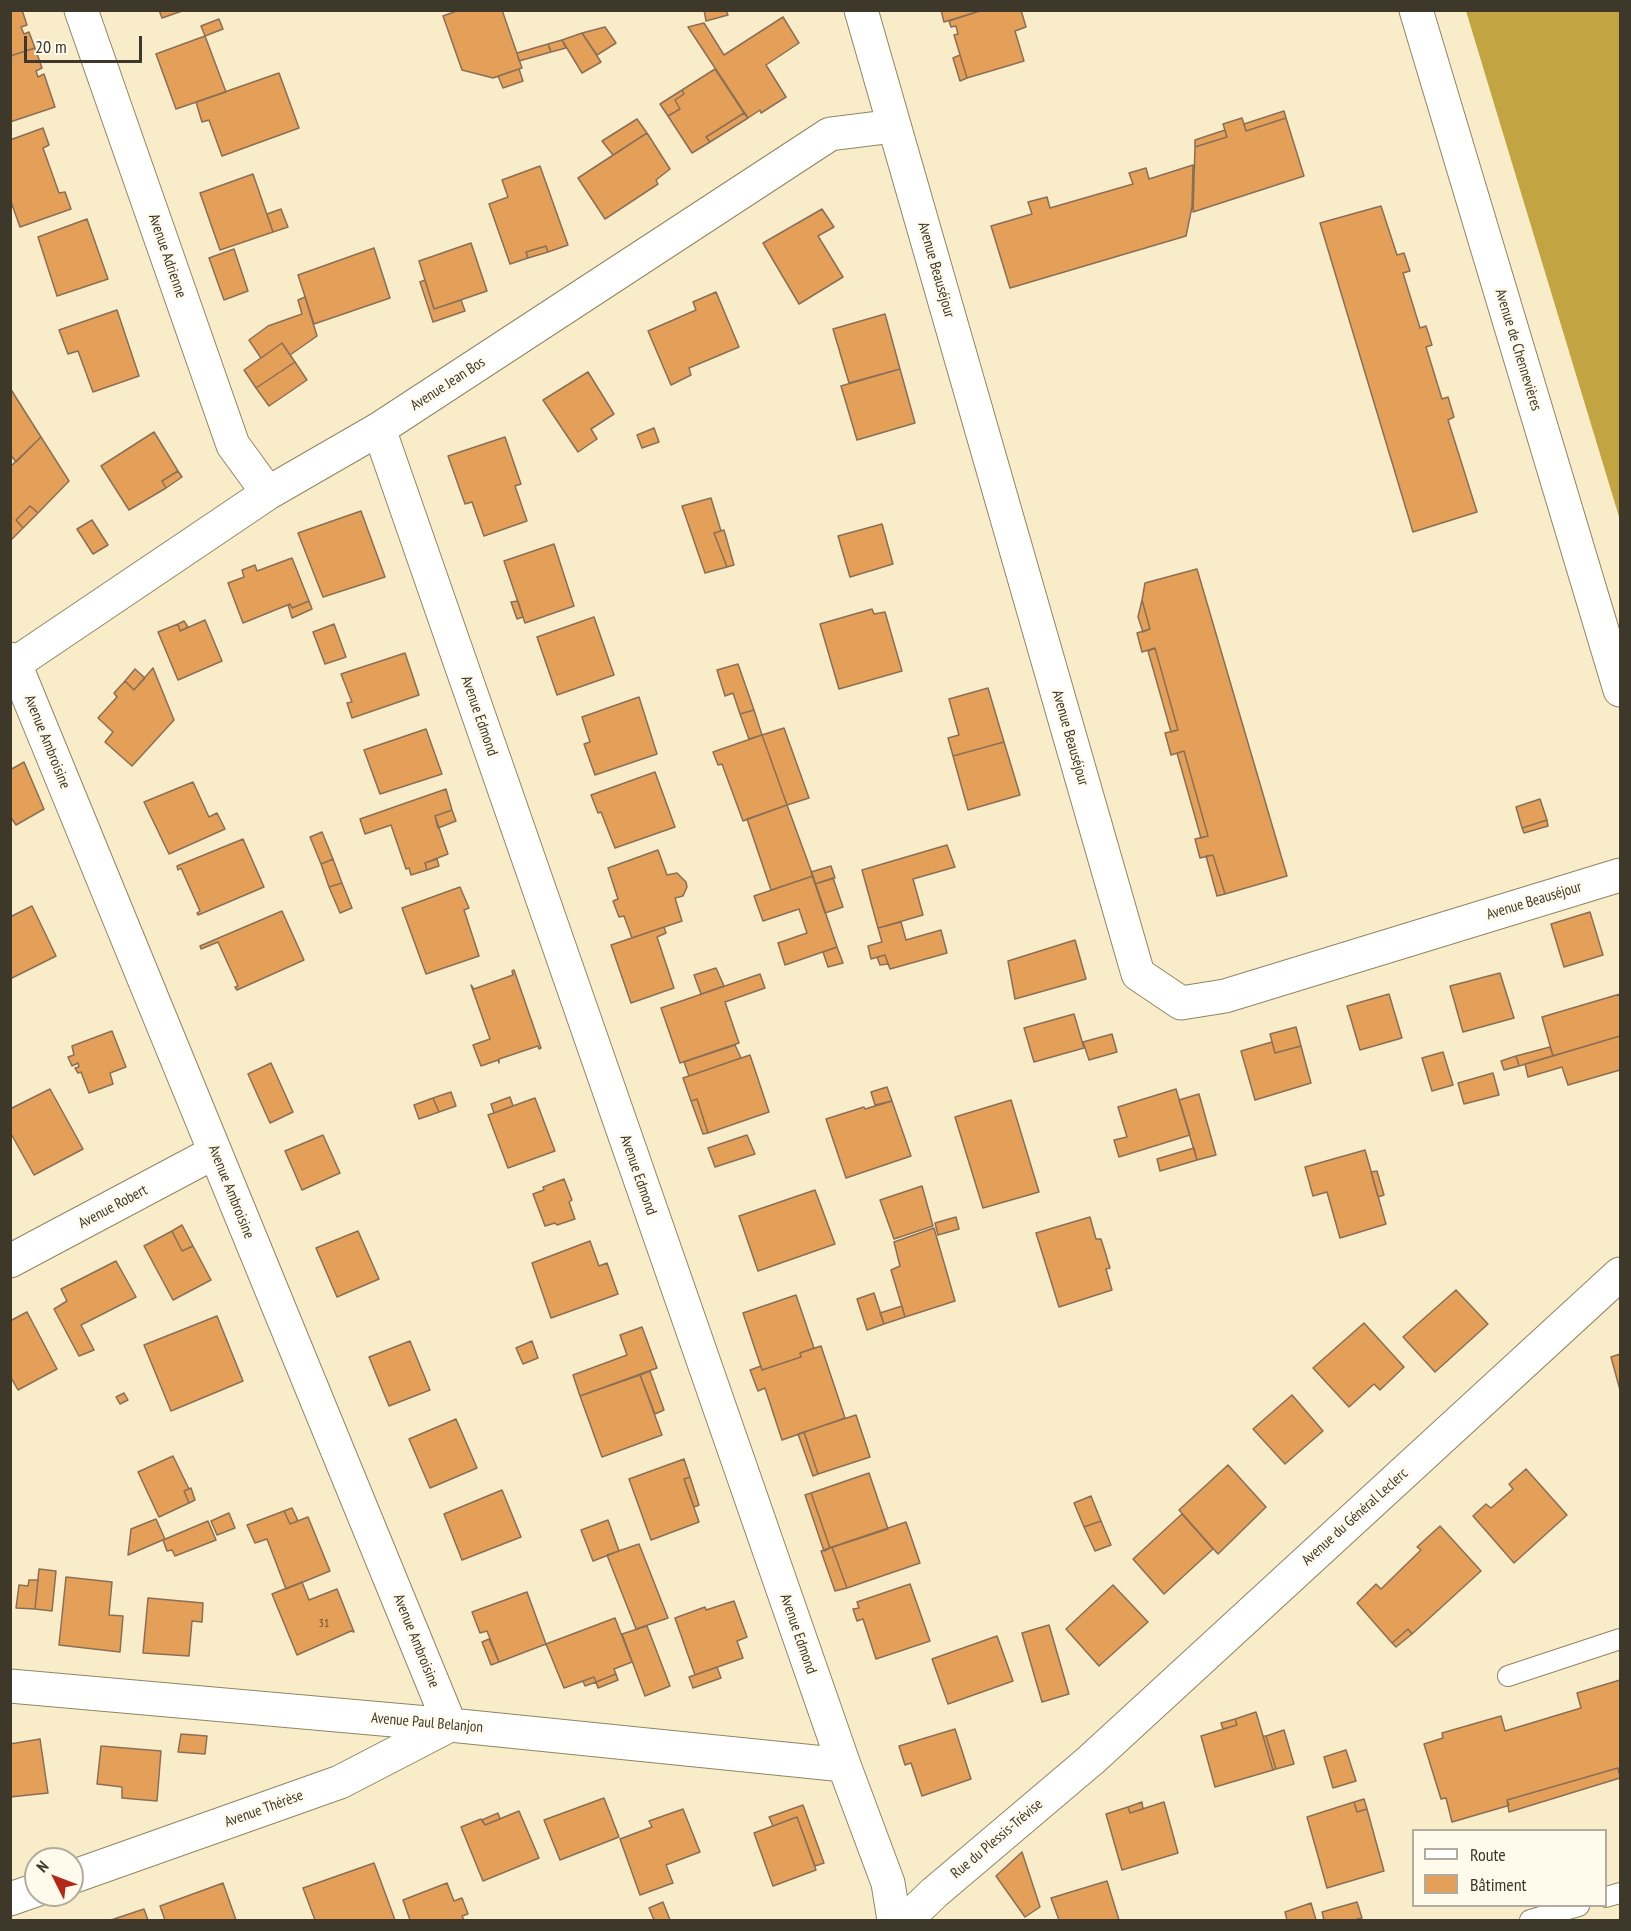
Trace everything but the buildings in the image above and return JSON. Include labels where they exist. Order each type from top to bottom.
[{"type":"street","name":"Avenue Adrienne","points":[[81,10],[232,445],[268,493]]},
{"type":"street","name":"Avenue Beauséjour","points":[[861,10],[1138,974],[1181,1003],[1225,996],[1620,875]]},
{"type":"street","name":"Avenue de Chennevières","points":[[1416,10],[1620,690]]},
{"type":"street","name":"Avenue Jean Bos","points":[[12,663],[268,493],[379,429],[830,134],[894,126]]},
{"type":"street","name":"Avenue Edmond","points":[[379,429],[844,1765],[888,1883],[894,1920]]},
{"type":"street","name":"Avenue Ambroisine","points":[[12,663],[450,1725]]},
{"type":"street","name":"Avenue Robert","points":[[10,1261],[215,1152]]},
{"type":"street","name":"Avenue du Général Leclerc","points":[[1091,1761],[1620,1274]]},
{"type":"street","name":"Avenue Paul Belanjon","points":[[10,1686],[450,1725],[844,1765]]},
{"type":"street","name":"Avenue Thérèse","points":[[84,1873],[340,1782],[450,1725]]},
{"type":"street","name":"Rue du Plessis-Trévise","points":[[906,1920],[933,1893],[1091,1761]]},
{"type":"lane","points":[[1508,1676],[1620,1639]]},
{"type":"lane","points":[[1530,1920],[1572,1907]]},
{"type":"shaded area","points":[[1466,11],[1620,11],[1620,520]]}]
